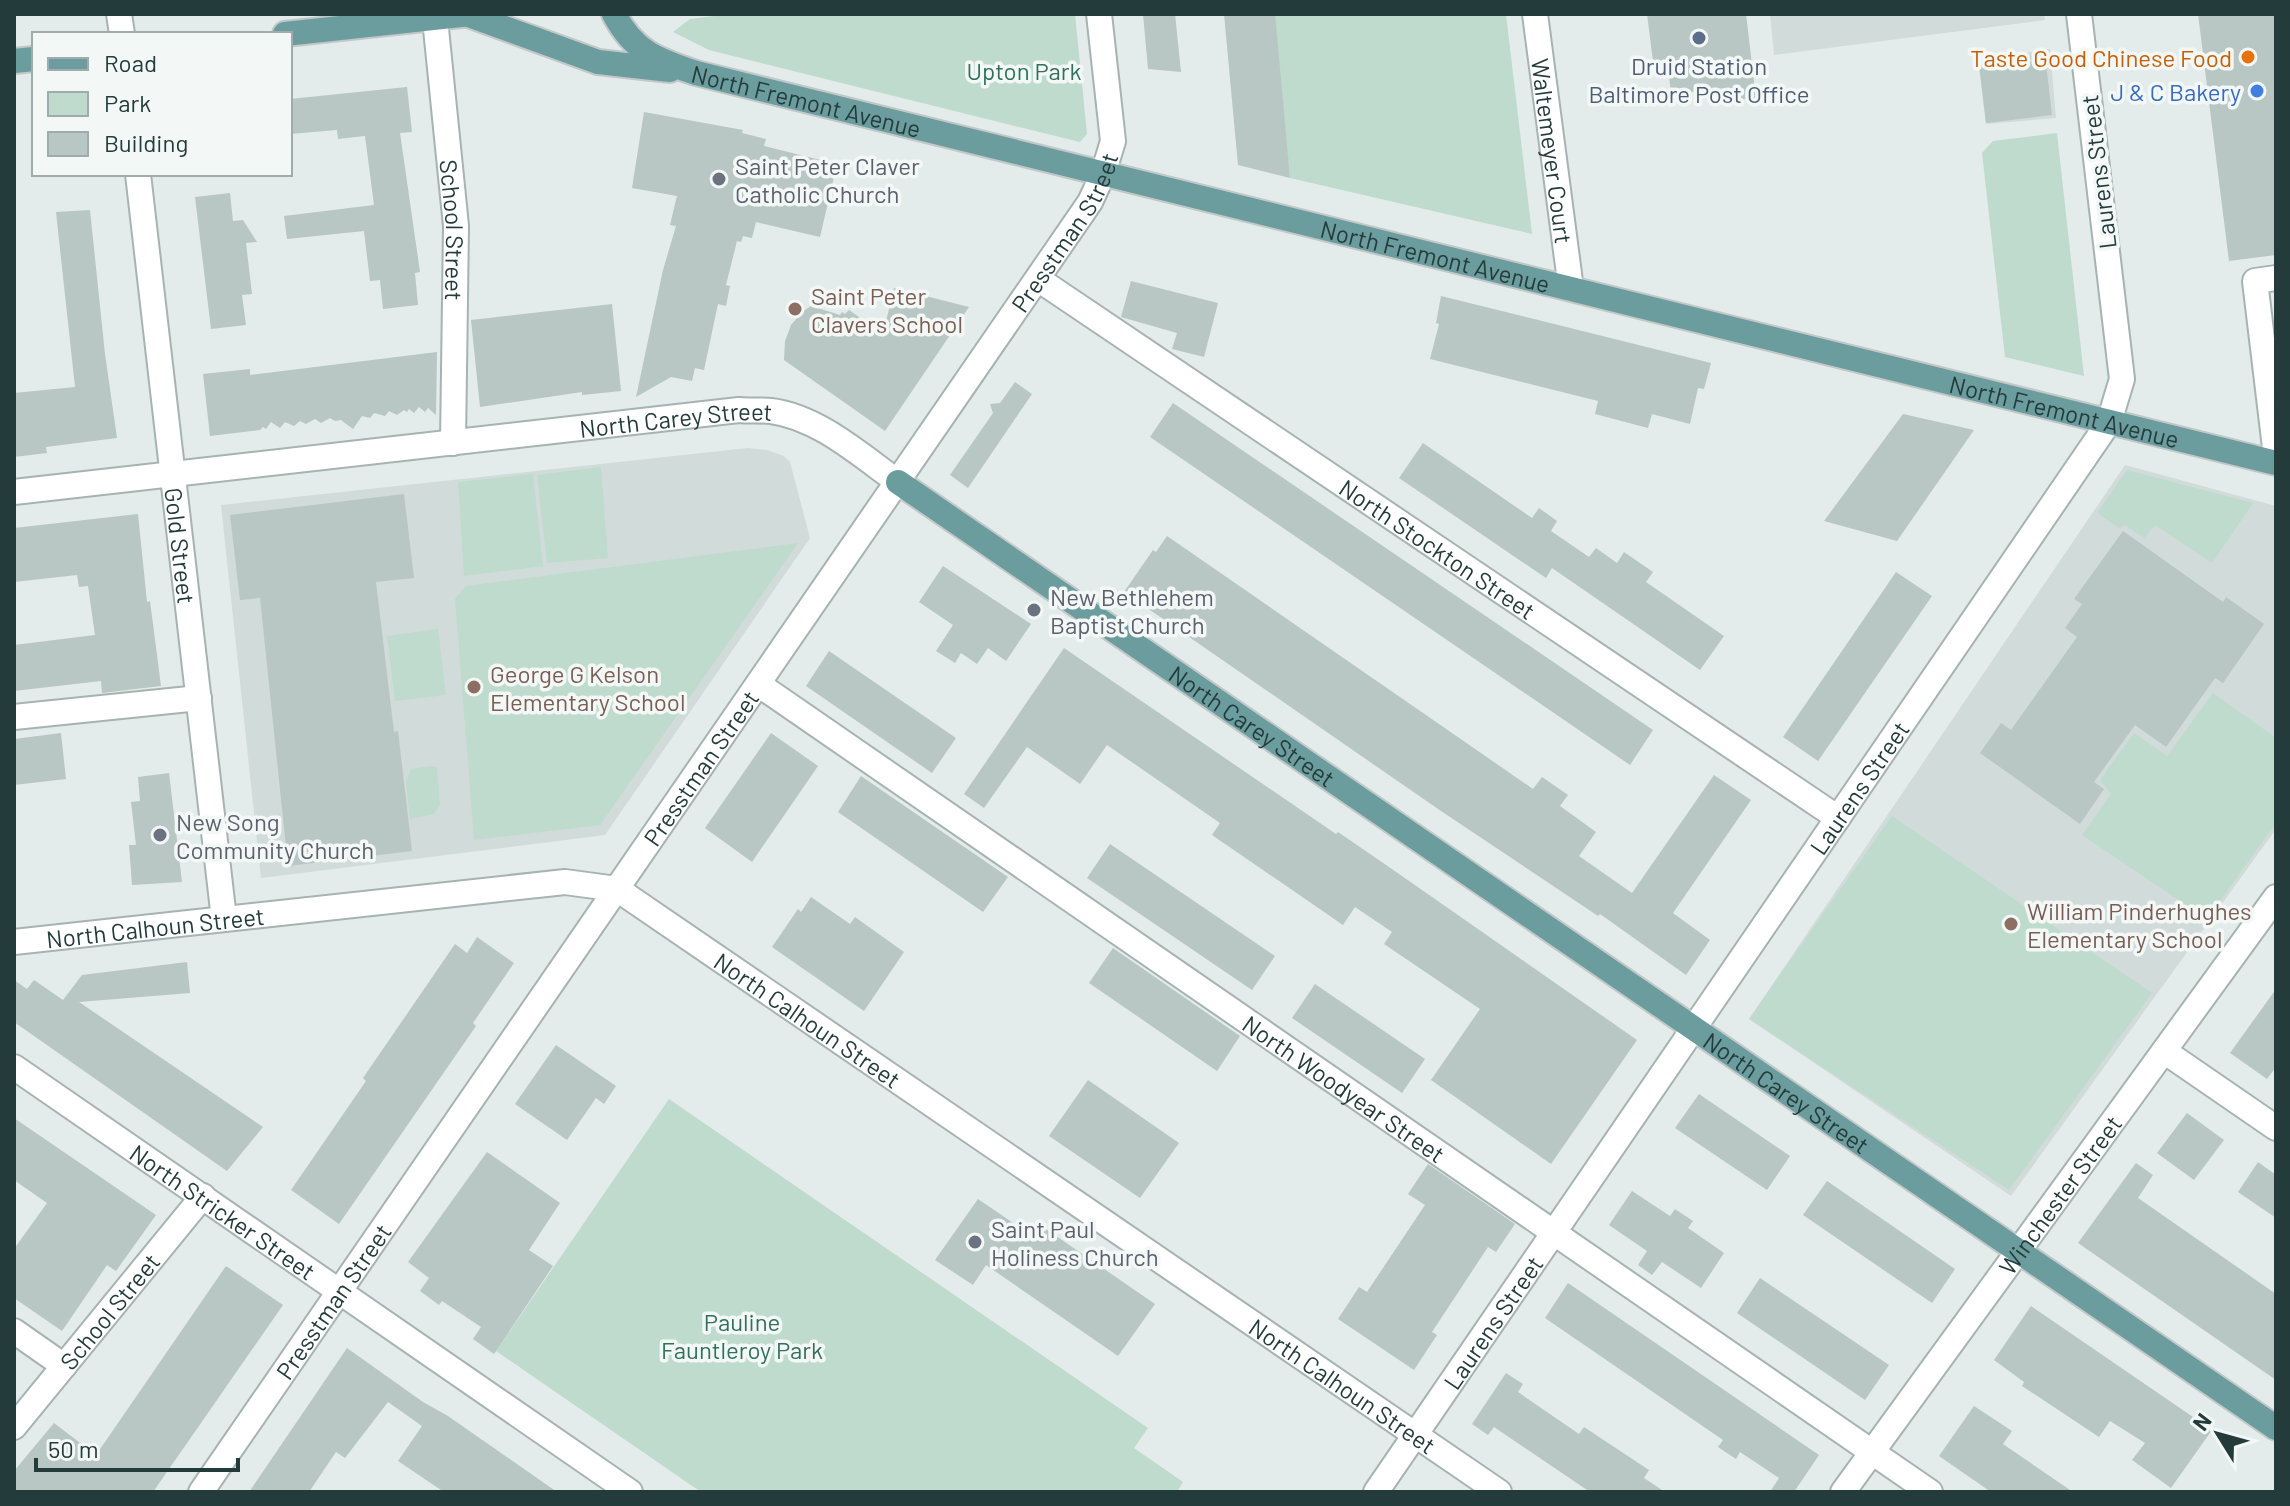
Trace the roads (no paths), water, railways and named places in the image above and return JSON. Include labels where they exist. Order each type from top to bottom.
[{"type":"main road","points":[[292,33],[468,14],[598,62],[696,73]]},
{"type":"main road","name":"North Fremont Avenue","points":[[614,14],[637,46],[660,61],[696,73],[2276,463]]},
{"type":"main road","name":"North Carey Street","points":[[898,482],[2276,1428]]},
{"type":"street","name":"Presstman Street","points":[[201,1492],[1090,202],[1113,141],[1099,14]]},
{"type":"street","name":"Waltemeyer Court","points":[[1535,14],[1571,289]]},
{"type":"street","name":"Laurens Street","points":[[1376,1492],[2109,422],[2122,379],[2079,14]]},
{"type":"street","name":"School Street","points":[[435,19],[456,226],[453,443]]},
{"type":"street","name":"Gold Street","points":[[138,176],[224,919]]},
{"type":"street","name":"North Stockton Street","points":[[1038,279],[1838,818]]},
{"type":"street","points":[[2266,280],[2276,456]]},
{"type":"street","name":"North Carey Street","points":[[14,492],[739,410],[772,411],[820,428],[898,482]]},
{"type":"street","name":"North Woodyear Street","points":[[758,684],[1930,1492]]},
{"type":"street","points":[[14,717],[199,698]]},
{"type":"street","name":"North Calhoun Street","points":[[14,942],[565,882],[617,889],[1499,1492]]},
{"type":"street","name":"Winchester Street","points":[[1843,1492],[2276,897]]},
{"type":"street","points":[[2164,1051],[2276,1128]]},
{"type":"street","name":"North Stricker Street","points":[[14,1067],[630,1492]]},
{"type":"street","name":"School Street","points":[[14,1427],[203,1196]]},
{"type":"street","points":[[14,1331],[64,1366]]},
{"type":"place","name":"Druid Station Baltimore Post Office","points":[[1699,38]]},
{"type":"place","name":"Taste Good Chinese Food","points":[[2248,57]]},
{"type":"place","name":"J & C Bakery","points":[[2257,91]]},
{"type":"place","name":"Saint Peter Claver Catholic Church","points":[[719,179]]},
{"type":"place","name":"Saint Peter Clavers School","points":[[795,309]]},
{"type":"place","name":"New Bethlehem Baptist Church","points":[[1034,610]]},
{"type":"place","name":"George G Kelson Elementary School","points":[[474,687]]},
{"type":"place","name":"New Song Community Church","points":[[160,835]]},
{"type":"place","name":"William Pinderhughes Elementary School","points":[[2011,924]]},
{"type":"place","name":"Saint Paul Holiness Church","points":[[975,1242]]},
{"type":"park label","name":"Upton Park","points":[[1024,70]]},
{"type":"park label","name":"Pauline Fauntleroy Park","points":[[742,1335]]}]
